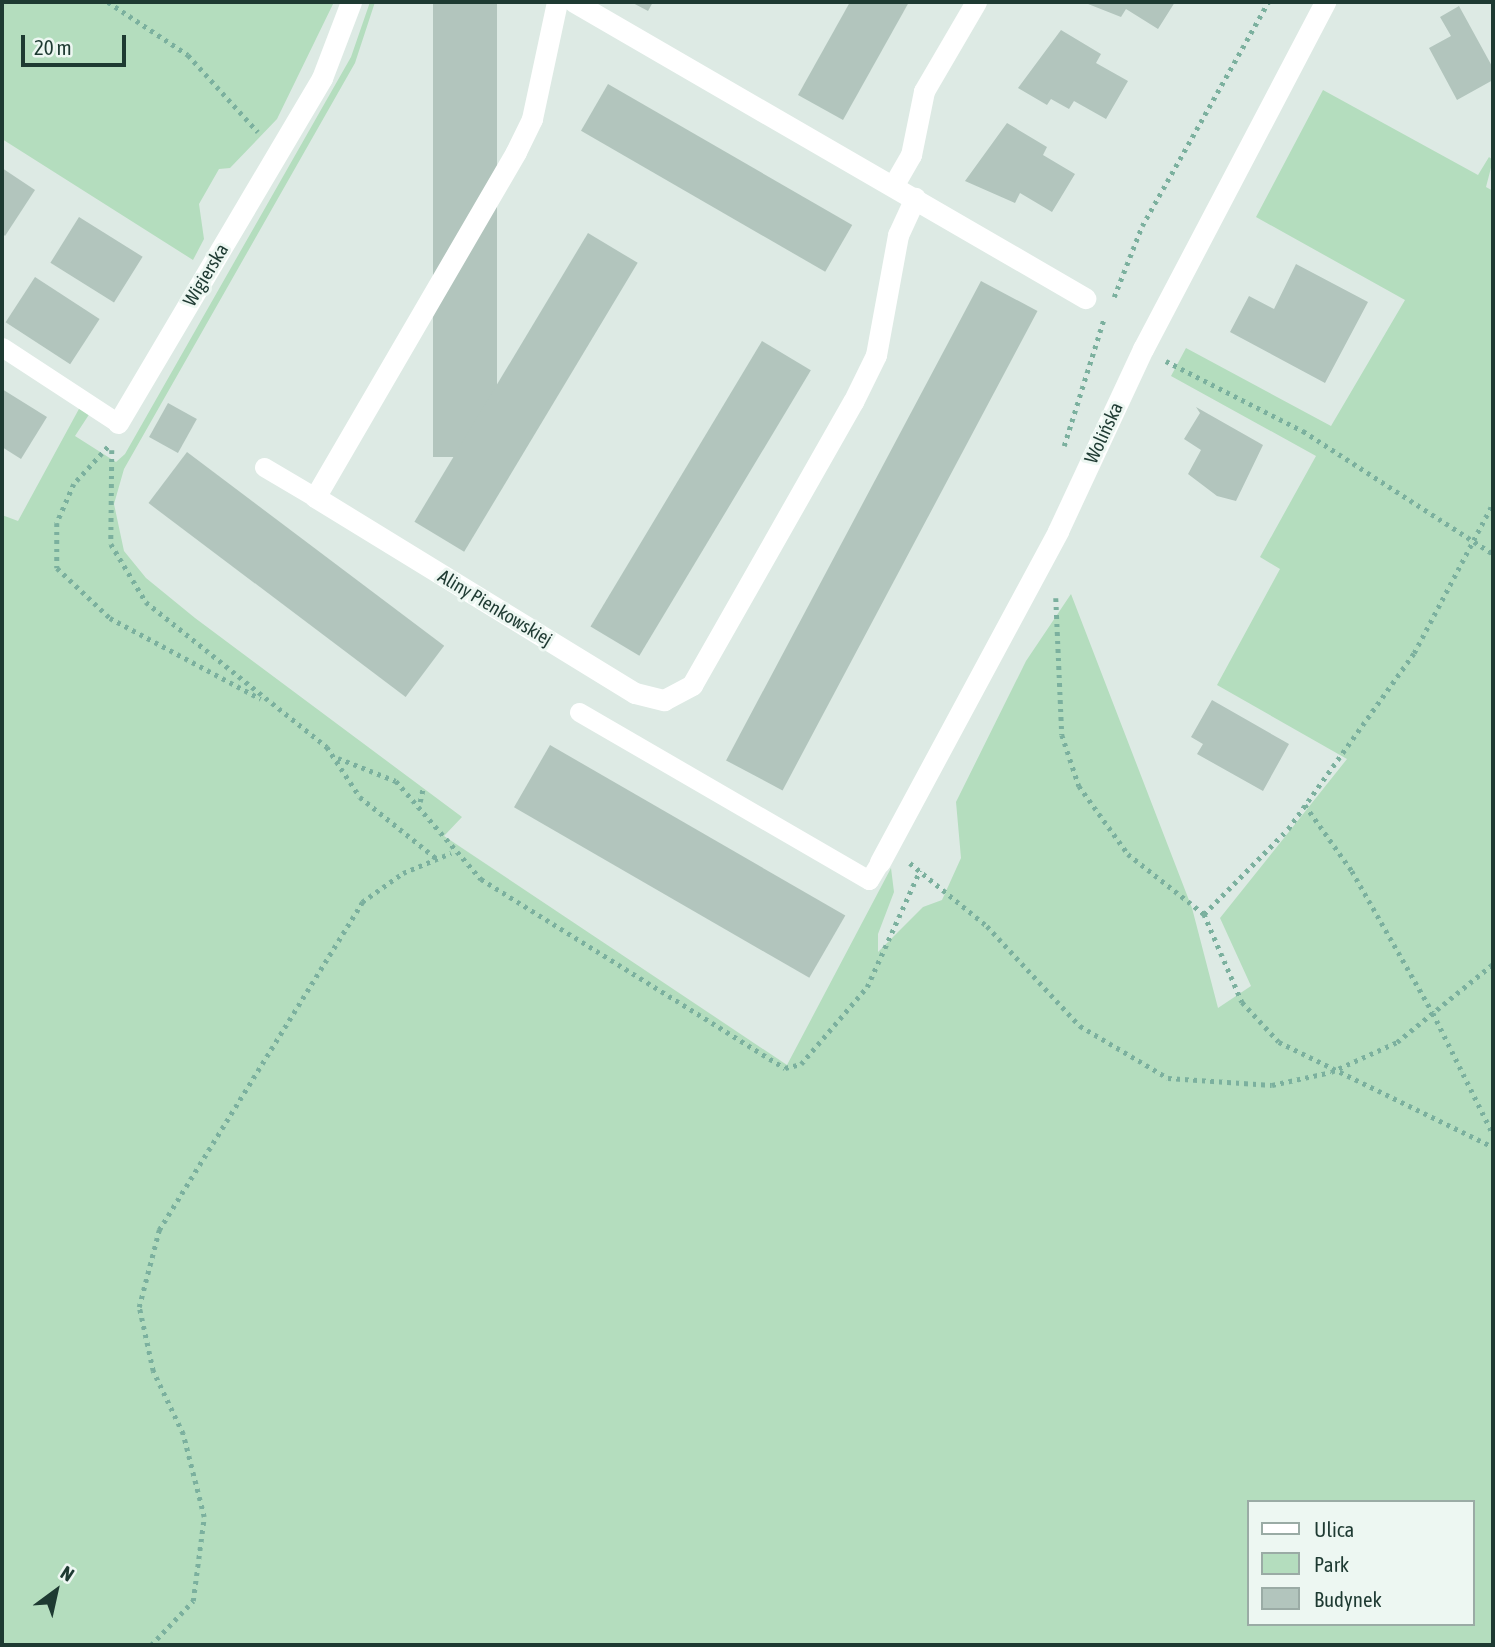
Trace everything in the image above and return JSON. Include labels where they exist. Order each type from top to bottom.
[{"type":"street","name":"Wigierska","points":[[118,423],[276,156],[334,52],[351,2]]},
{"type":"street","points":[[315,496],[516,152],[532,119],[557,2]]},
{"type":"street","points":[[574,2],[1086,298]]},
{"type":"street","points":[[893,186],[911,155],[923,91],[976,2]]},
{"type":"street","name":"Wolińska","points":[[885,854],[1058,531],[1143,349],[1325,2]]},
{"type":"street","name":"Aliny Pienkowskiej","points":[[315,496],[635,693],[664,700],[681,694],[870,371],[898,235],[915,198]]},
{"type":"lane","points":[[2,347],[118,423]]},
{"type":"lane","points":[[264,467],[315,496]]},
{"type":"lane","points":[[579,712],[869,880],[885,854]]},
{"type":"path","points":[[108,2],[188,55],[276,156]]},
{"type":"path","points":[[1062,459],[1086,369],[1142,226],[1268,2]]},
{"type":"path","points":[[1143,349],[1303,431],[1493,554]]},
{"type":"path","points":[[118,423],[111,444],[107,514],[111,544],[127,577],[146,602],[338,758],[396,782],[420,803],[451,853],[541,921],[785,1068],[801,1064],[867,987],[920,870]]},
{"type":"path","points":[[111,444],[74,484],[61,514],[52,548],[57,568],[110,618],[268,703]]},
{"type":"path","points":[[1204,914],[1305,804],[1414,653],[1493,503]]},
{"type":"path","points":[[1056,585],[1054,667],[1062,735],[1079,786],[1128,854],[1204,914],[1242,1002],[1279,1042],[1331,1072],[1385,1089],[1493,1147]]},
{"type":"path","points":[[338,758],[360,797],[437,859]]},
{"type":"path","points":[[420,803],[423,788]]},
{"type":"path","points":[[1305,804],[1352,871],[1433,1013],[1493,1134]]},
{"type":"path","points":[[151,1645],[192,1601],[204,1517],[183,1434],[153,1371],[139,1307],[159,1230],[362,902],[403,873],[451,853]]},
{"type":"path","points":[[885,854],[920,870],[987,926],[1080,1026],[1168,1077],[1272,1084],[1331,1072],[1397,1042],[1493,964]]},
{"type":"green space","points":[[2,2],[334,2],[277,119],[230,168],[219,169],[199,204],[204,239],[193,260],[2,139]]},
{"type":"green space","points":[[370,2],[375,2],[355,63],[124,469],[114,504],[124,551],[146,578],[195,618],[462,817],[444,836],[787,1065],[891,868],[894,892],[878,934],[878,952],[923,907],[942,900],[961,858],[956,802],[1026,661],[1071,594],[1192,908],[1218,1008],[1251,986],[1220,918],[1347,759],[1217,685],[1280,569],[1260,557],[1316,456],[1171,376],[1186,348],[1331,426],[1405,300],[1256,217],[1323,90],[1478,175],[1489,157],[1493,160],[1486,187],[1493,191],[1493,1645],[2,1645],[2,515],[18,521],[80,407],[90,413],[75,436],[116,462],[125,454],[351,57]]},
{"type":"building","points":[[433,2],[497,2],[497,457],[433,457]]},
{"type":"building","points":[[631,2],[653,2],[648,11]]},
{"type":"building","points":[[850,2],[909,2],[843,120],[798,95]]},
{"type":"building","points":[[1083,2],[1175,2],[1158,29],[1126,9],[1121,17]]},
{"type":"building","points":[[1459,6],[1493,68],[1493,80],[1457,100],[1429,48],[1451,36],[1440,17]]},
{"type":"building","points":[[1061,30],[1101,54],[1096,63],[1128,81],[1106,119],[1074,101],[1069,109],[1051,99],[1047,105],[1018,88]]},
{"type":"building","points":[[608,84],[852,225],[825,272],[581,131]]},
{"type":"building","points":[[1007,123],[1047,147],[1043,155],[1075,174],[1052,212],[1020,193],[1015,203],[965,181]]},
{"type":"building","points":[[2,168],[35,190],[5,236],[2,233]]},
{"type":"building","points":[[79,217],[143,257],[114,303],[50,263]]},
{"type":"building","points":[[588,233],[638,263],[464,552],[414,522]]},
{"type":"building","points":[[1296,264],[1368,302],[1325,383],[1230,332],[1249,296],[1274,309]]},
{"type":"building","points":[[35,277],[100,319],[70,364],[6,322]]},
{"type":"building","points":[[981,281],[1038,311],[783,790],[726,760]]},
{"type":"building","points":[[762,341],[811,370],[639,656],[590,626]]},
{"type":"building","points":[[2,389],[47,417],[21,459],[2,447]]},
{"type":"building","points":[[168,403],[197,419],[178,453],[149,437]]},
{"type":"building","points":[[1196,407],[1263,445],[1236,501],[1217,496],[1188,474],[1201,450],[1184,439],[1200,413]]},
{"type":"building","points":[[187,452],[444,646],[406,697],[148,503]]},
{"type":"building","points":[[1212,700],[1289,744],[1263,791],[1197,754],[1203,744],[1191,737]]},
{"type":"building","points":[[550,745],[845,916],[809,978],[514,807]]}]
